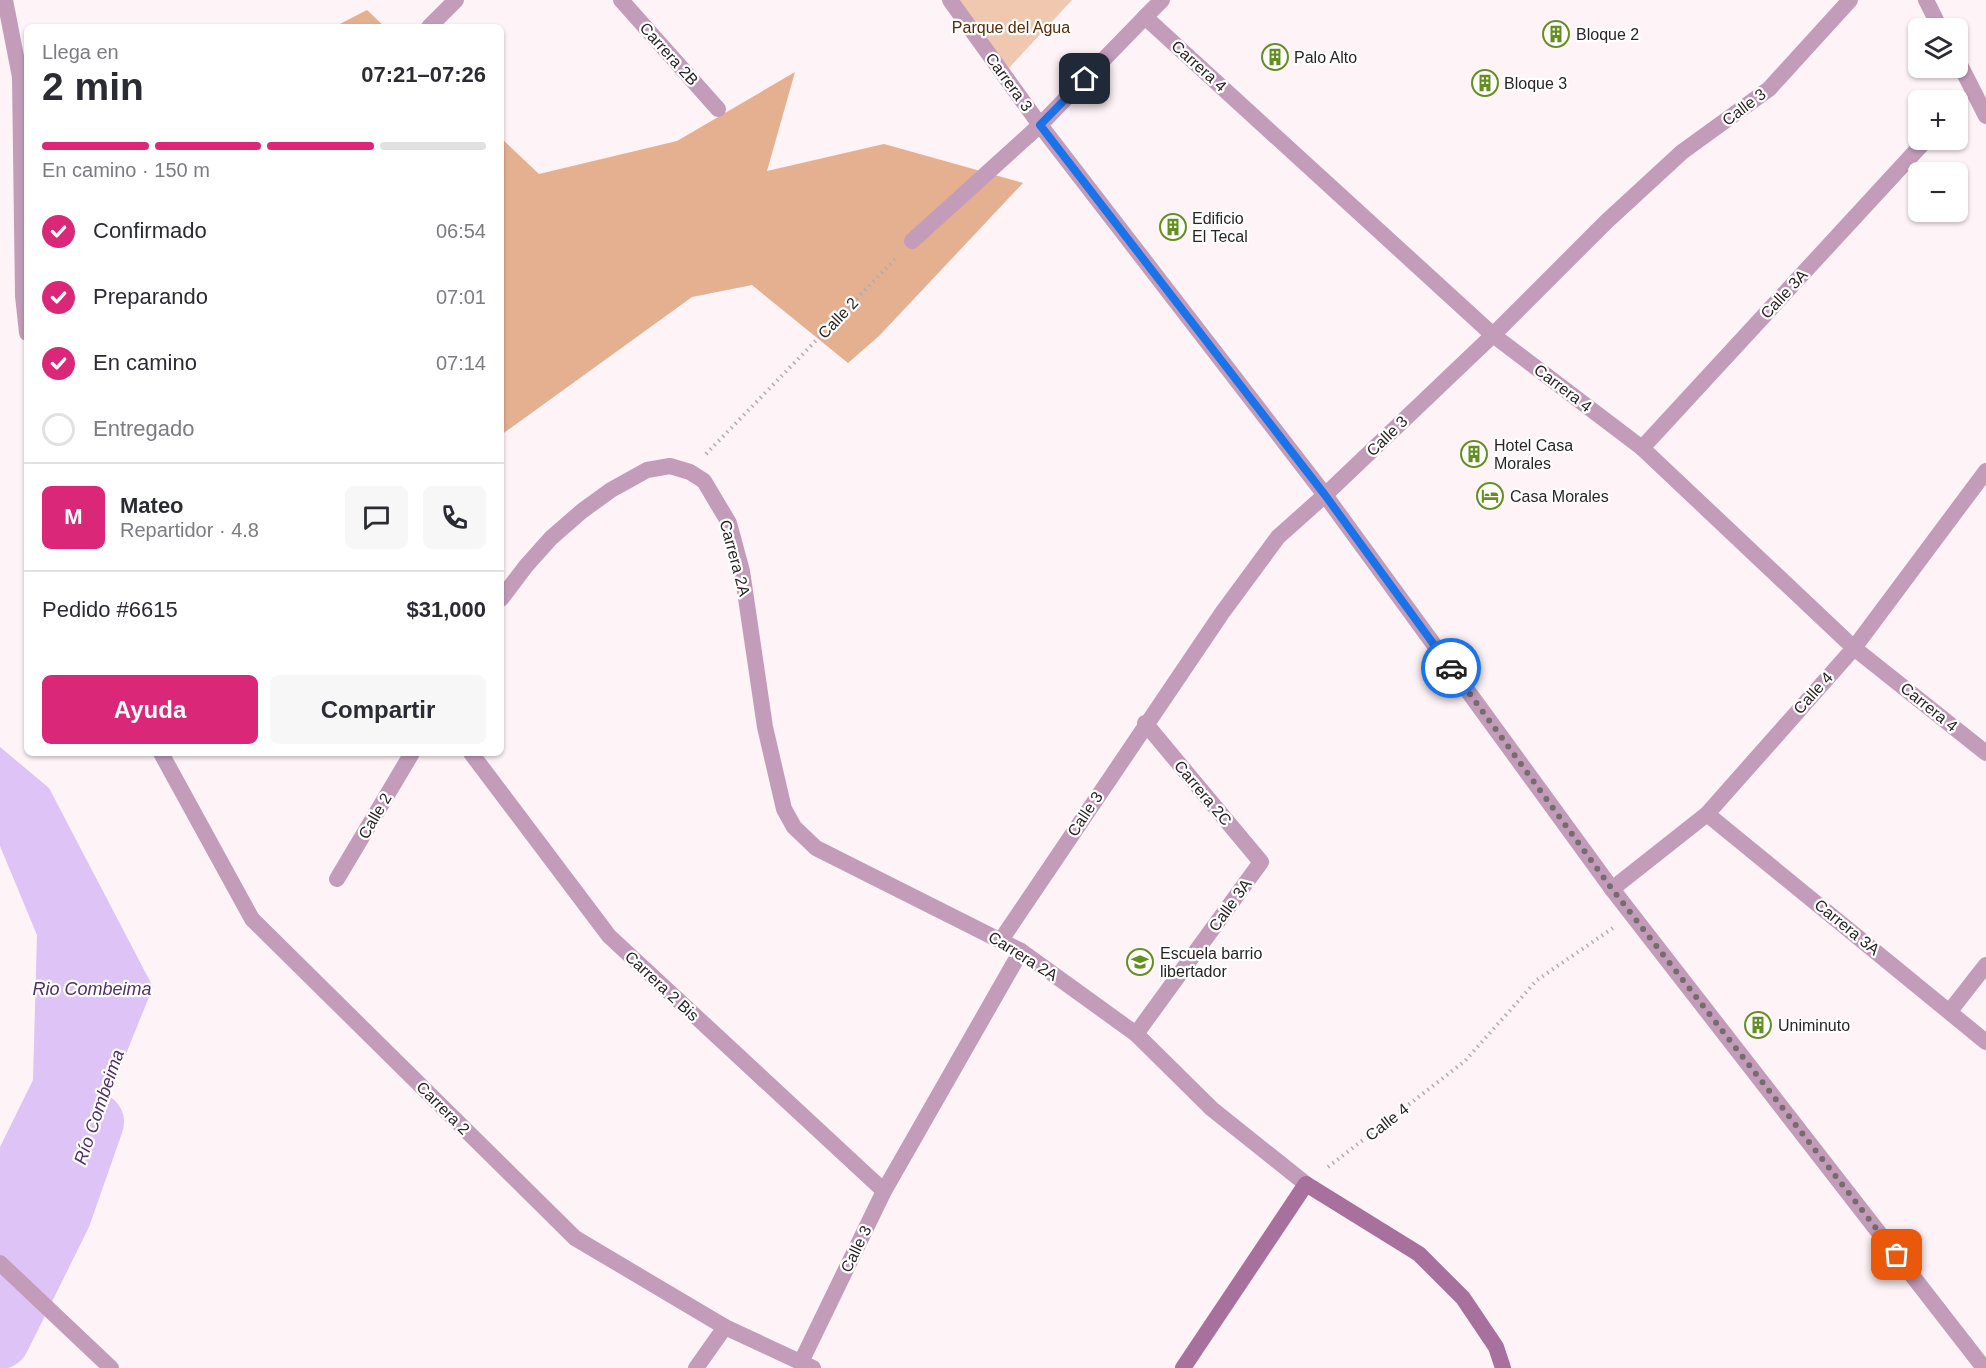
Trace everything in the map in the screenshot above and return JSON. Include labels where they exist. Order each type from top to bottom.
[{"type":"main road","points":[[1183,1368],[1306,1184]]},
{"type":"main road","name":"Carrera 2A","points":[[1306,1184],[1419,1254],[1463,1298],[1496,1347],[1503,1368]]},
{"type":"street","points":[[5,0],[20,78],[24,311]]},
{"type":"street","points":[[432,24],[456,0]]},
{"type":"street","name":"Carrera 2B","points":[[621,0],[718,109]]},
{"type":"street","name":"Carrera 3","points":[[950,0],[1040,125],[1325,495],[1612,889],[1984,1368]]},
{"type":"street","points":[[912,241],[1040,125],[1162,0]]},
{"type":"street","name":"Calle 3","points":[[1000,940],[1145,723],[1278,537],[1493,335],[1606,222],[1682,152],[1769,89],[1850,0]]},
{"type":"street","points":[[1926,0],[1935,18]]},
{"type":"street","name":"Carrera 4","points":[[1145,17],[1493,335],[1642,448],[1854,648],[1986,753]]},
{"type":"street","points":[[1967,78],[1986,116]]},
{"type":"street","name":"Calle 3A","points":[[1642,448],[1917,150]]},
{"type":"street","points":[[504,595],[551,538],[582,511],[612,490],[647,470],[670,466],[690,472]]},
{"type":"street","name":"Calle 4","points":[[1612,889],[1707,814],[1854,648],[1986,471]]},
{"type":"street","name":"Carrera 2A","points":[[690,472],[704,481],[729,523],[742,572],[765,727],[784,809],[794,827],[816,848],[1021,951],[1136,1034],[1212,1109],[1306,1184]]},
{"type":"street","name":"Carrera 2C","points":[[1145,723],[1261,862]]},
{"type":"street","name":"Carrera 2","points":[[163,756],[252,919],[575,1238],[725,1327],[807,1365]]},
{"type":"street","name":"Calle 2","points":[[338,879],[410,756]]},
{"type":"street","name":"Carrera 2 Bis","points":[[473,756],[609,936],[884,1191]]},
{"type":"street","name":"Carrera 3A","points":[[1707,814],[1986,1042]]},
{"type":"street","name":"Calle 3A","points":[[1136,1034],[1261,862]]},
{"type":"street","name":"Calle 3","points":[[807,1365],[884,1191],[1021,951]]},
{"type":"street","points":[[1950,1011],[1986,965]]},
{"type":"street","points":[[0,1263],[111,1368]]},
{"type":"street","points":[[696,1368],[725,1327]]},
{"type":"path","name":"Calle 2","points":[[690,472],[912,241]]},
{"type":"path","name":"Calle 4","points":[[1306,1184],[1466,1062],[1537,980],[1633,914]]},
{"type":"green space","name":"Parque del Agua","points":[[958,0],[1072,0],[1007,70]]},
{"type":"shaded area","points":[[367,10],[382,24],[340,24]]},
{"type":"shaded area","points":[[795,72],[767,171],[884,144],[1023,183],[879,336],[848,363],[752,285],[692,297],[504,433],[504,141],[539,174],[677,141]]},
{"type":"water","name":"Rio Combeima","points":[[0,747],[49,788],[153,987],[0,1366],[0,1147],[33,1080],[37,935],[0,846]]},
{"type":"waterway","name":"Río Combeima","points":[[0,1339],[61,1216],[94,1122]]},
{"type":"way so far","points":[[1451,668],[1612,889],[1897,1255]]},
{"type":"place","name":"Bloque 2","points":[[1556,34]]},
{"type":"place","name":"Palo Alto","points":[[1275,57]]},
{"type":"place","name":"Bloque 3","points":[[1485,83]]},
{"type":"place","name":"Edificio El Tecal","points":[[1173,227]]},
{"type":"place","name":"Hotel Casa Morales","points":[[1474,454]]},
{"type":"place","name":"Casa Morales","points":[[1490,496]]},
{"type":"place","name":"Escuela barrio libertador","points":[[1140,962]]},
{"type":"place","name":"Uniminuto","points":[[1758,1025]]},
{"type":"route","points":[[1085,79],[1040,125],[1325,495],[1451,668]]}]
